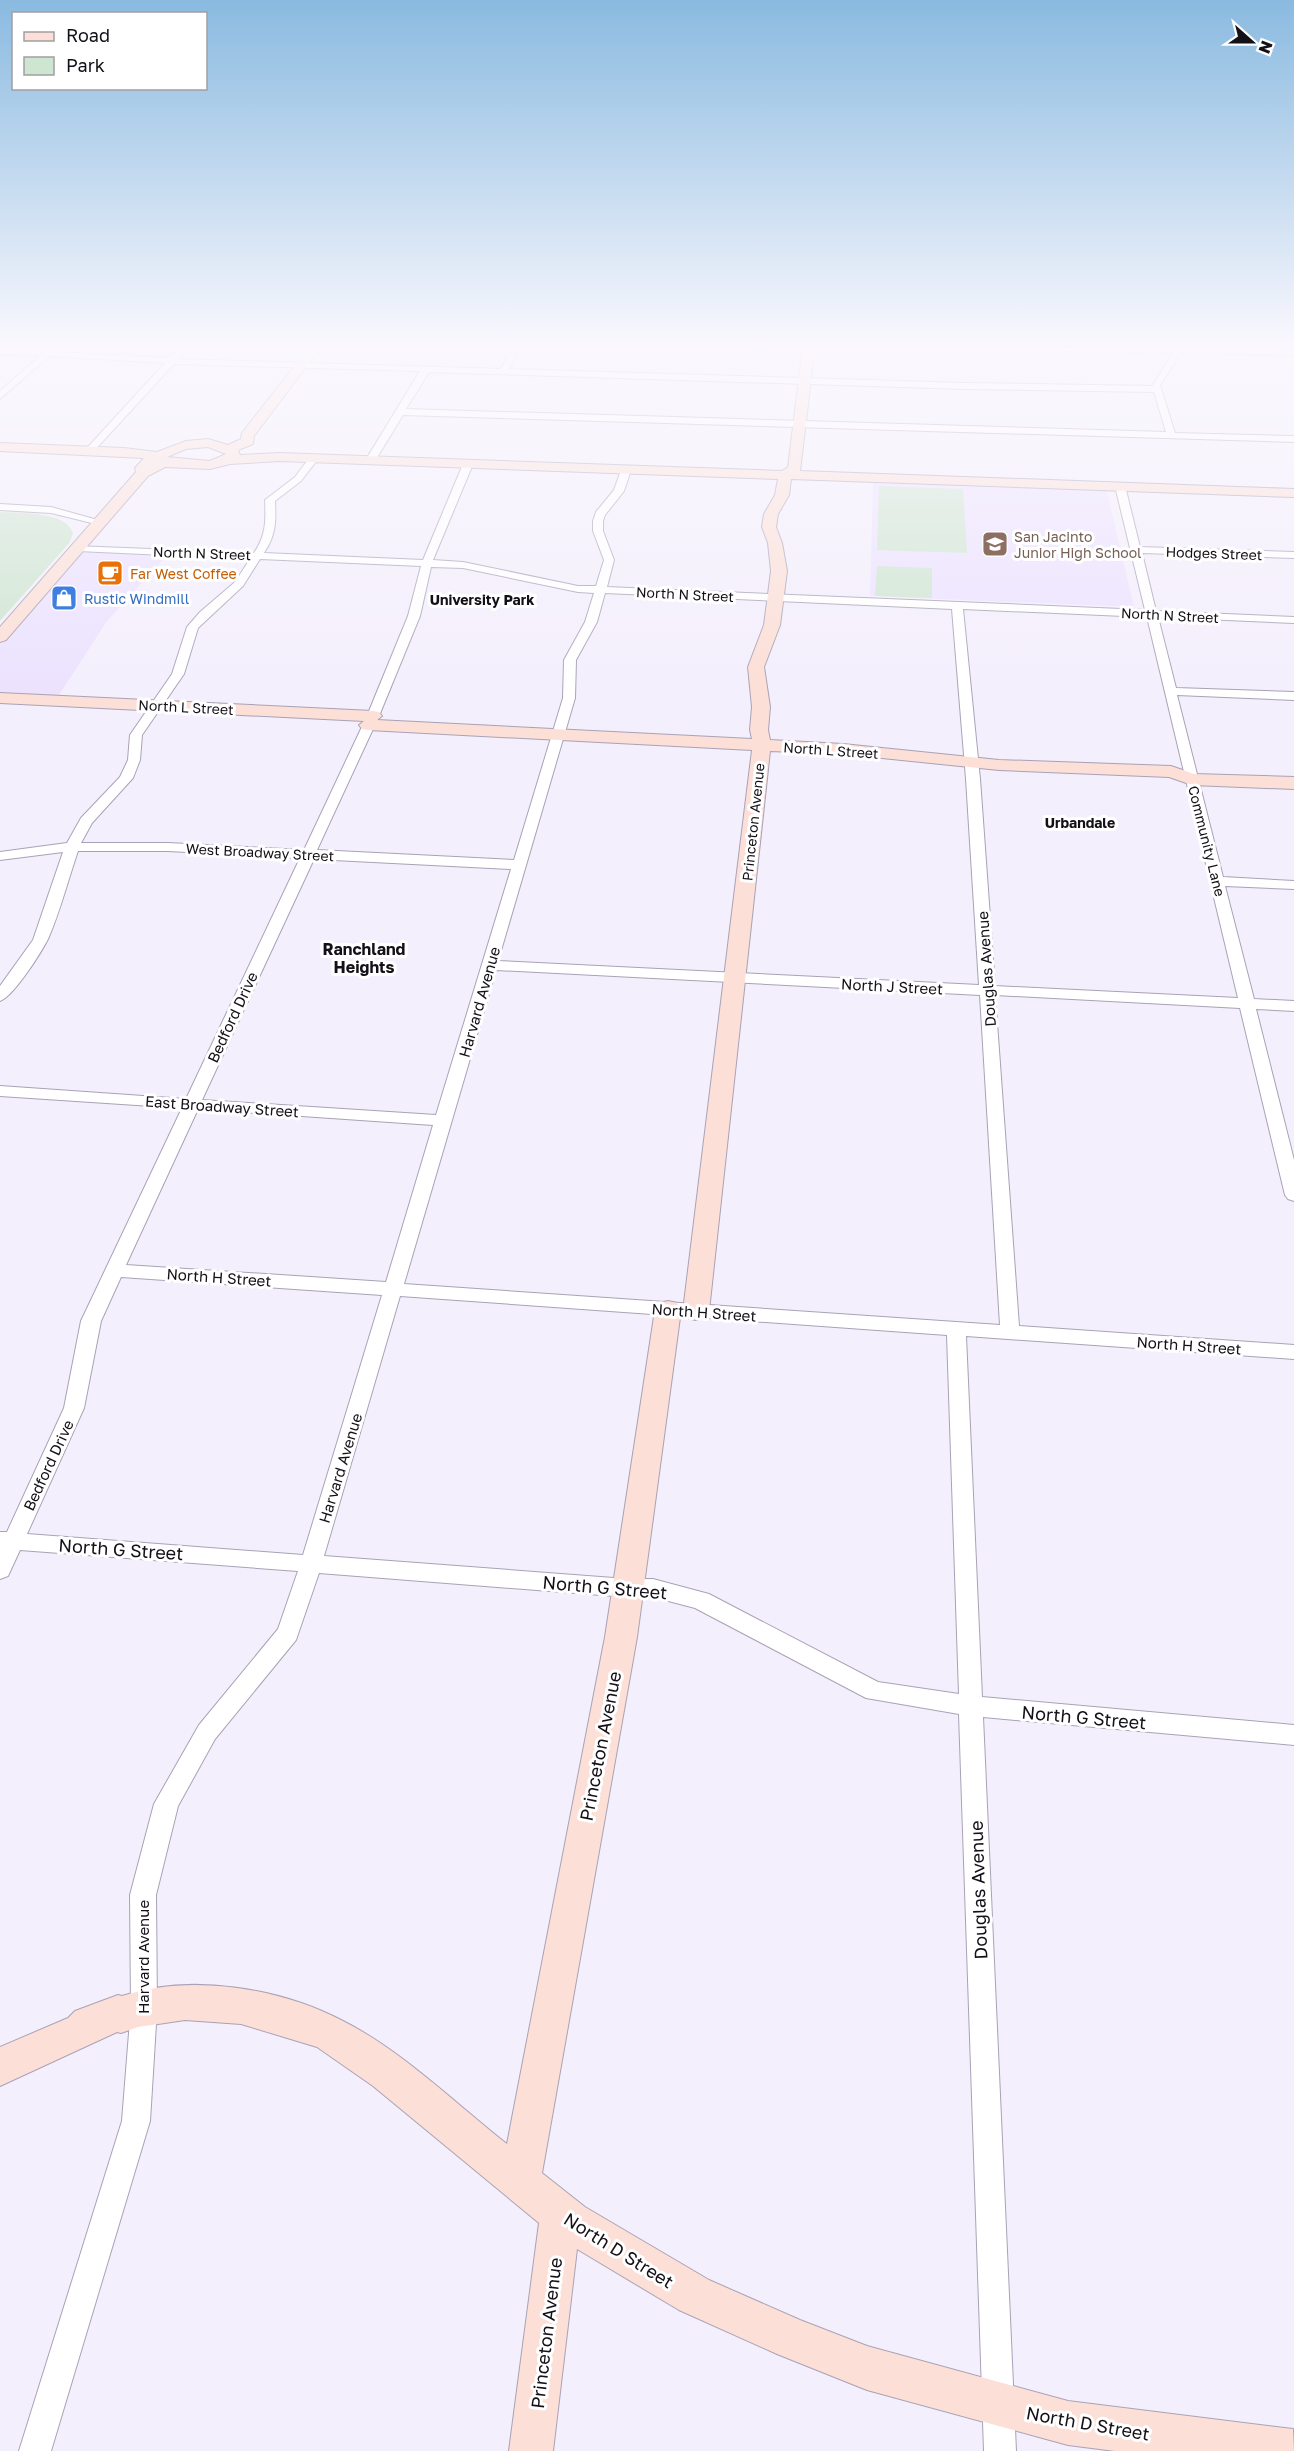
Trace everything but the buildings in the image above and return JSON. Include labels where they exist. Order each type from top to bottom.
[{"type":"street","points":[[0,637],[143,473],[159,460]]},
{"type":"street","points":[[178,460],[196,466],[208,460]]},
{"type":"street","points":[[0,996],[40,940],[72,847],[86,821],[126,778],[134,760],[136,735],[178,674],[193,627],[204,614],[239,584],[267,541],[271,528],[270,500],[298,479],[312,460]]},
{"type":"street","points":[[352,460],[1294,493]]},
{"type":"street","name":"Princeton Avenue","points":[[520,2181],[621,1637],[627,1588],[682,1310],[735,978],[762,745],[759,730],[761,706],[756,667],[771,630],[779,571],[778,556],[769,526],[771,514],[782,495],[785,475],[795,469],[796,460]]},
{"type":"street","name":"Bedford Drive","points":[[0,1570],[7,1541],[74,1408],[91,1321],[370,721],[414,616],[427,563],[468,464]]},
{"type":"street","name":"Harvard Avenue","points":[[35,2451],[136,2121],[144,2008],[143,1895],[166,1804],[207,1732],[288,1633],[311,1564],[569,698],[570,660],[591,622],[601,590],[609,560],[598,531],[600,514],[618,491],[626,470]]},
{"type":"street","name":"Community Lane","points":[[1120,486],[1247,1003],[1290,1156],[1294,1195]]},
{"type":"street","points":[[0,507],[51,510],[100,522]]},
{"type":"street","name":"North N Street","points":[[78,548],[463,564],[558,586],[601,590],[1294,620]]},
{"type":"street","name":"Hodges Street","points":[[1135,550],[1294,555]]},
{"type":"street","name":"Douglas Avenue","points":[[957,605],[972,762],[1010,1332]]},
{"type":"street","points":[[1170,691],[1294,696]]},
{"type":"street","name":"North L Street","points":[[0,698],[156,705],[558,735],[843,749],[972,762],[1171,772],[1192,778],[1294,783]]},
{"type":"street","name":"West Broadway Street","points":[[0,856],[72,847],[168,847],[520,865]]},
{"type":"street","points":[[1217,881],[1294,885]]},
{"type":"street","name":"North J Street","points":[[490,965],[1294,1006]]},
{"type":"street","name":"East Broadway Street","points":[[0,1091],[444,1121]]},
{"type":"street","name":"North H Street","points":[[114,1270],[1294,1352]]},
{"type":"street","name":"Douglas Avenue","points":[[956,1329],[1000,2451]]},
{"type":"street","name":"North G Street","points":[[7,1541],[627,1588],[653,1588],[701,1600],[874,1691],[971,1706],[1294,1735]]},
{"type":"street","name":"North D Street","points":[[0,2067],[81,2031],[88,2024],[118,2013],[127,2014],[144,2008],[185,2002],[241,2006],[297,2021],[330,2034],[387,2072],[561,2214],[660,2277],[726,2310],[792,2339],[894,2377],[1068,2423],[1293,2451]]},
{"type":"street","name":"Princeton Avenue","points":[[531,2451],[561,2214]]},
{"type":"shaded area","name":"San Jacinto Junior High School","points":[[873,483],[1107,491],[1134,607],[870,596]]},
{"type":"shaded area","points":[[79,548],[170,552],[107,621],[55,701],[0,698],[0,638]]},
{"type":"green space","points":[[879,486],[963,489],[967,553],[877,550]]},
{"type":"green space","points":[[0,512],[30,513],[52,517],[69,526],[73,533],[70,542],[0,621]]},
{"type":"green space","points":[[877,566],[932,568],[932,598],[875,596]]},
{"type":"place","name":"San Jacinto Junior High School","points":[[995,544]]},
{"type":"place","name":"Far West Coffee","points":[[110,573]]},
{"type":"place","name":"Rustic Windmill","points":[[64,598]]},
{"type":"district","name":"University Park","points":[[482,599]]},
{"type":"district","name":"Urbandale","points":[[1080,822]]},
{"type":"district","name":"Ranchland Heights","points":[[364,958]]}]
